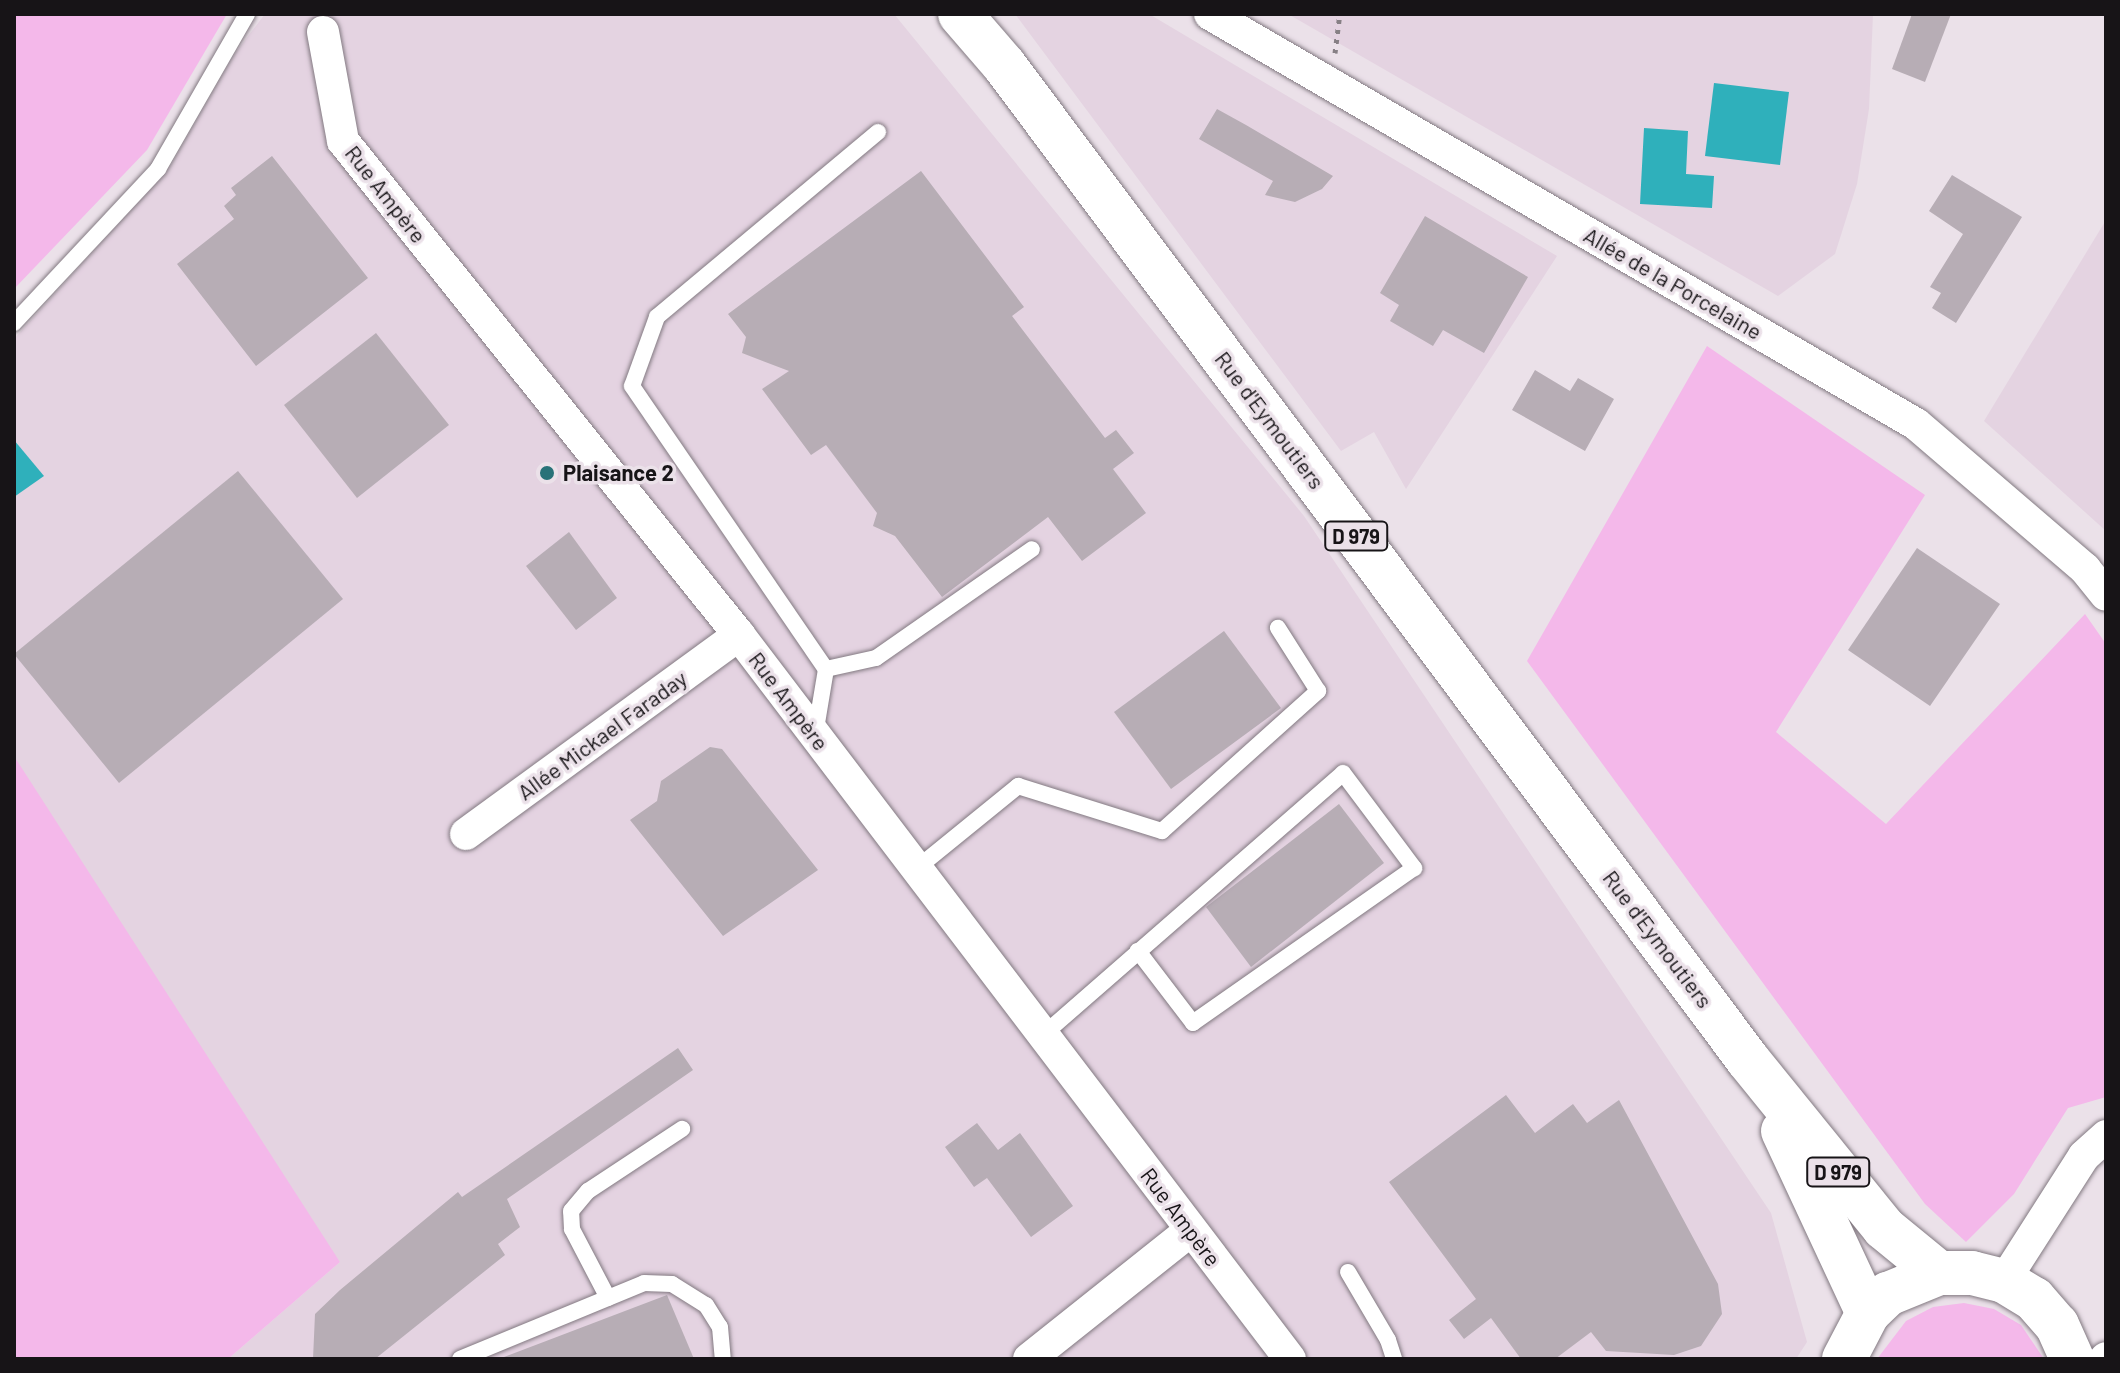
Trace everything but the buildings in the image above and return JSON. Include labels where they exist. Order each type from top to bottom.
[{"type":"main road","name":"Rue d'Eymoutiers","points":[[960,14],[1004,65],[1748,1060]]},
{"type":"main road","name":"D 979","points":[[1748,1060],[1884,1228],[1939,1273]]},
{"type":"main road","name":"D 979","points":[[1748,1060],[1868,1313]]},
{"type":"main road","points":[[1844,1359],[1868,1313],[1900,1288],[1939,1273],[1972,1273],[2004,1281],[2034,1299],[2057,1325],[2072,1359]]},
{"type":"street","name":"Allée de la Porcelaine","points":[[1210,14],[1916,424],[2085,569],[2106,595]]},
{"type":"street","name":"Rue Ampère","points":[[323,32],[343,141],[739,635],[1290,1359]]},
{"type":"street","name":"Allée Mickael Faraday","points":[[466,834],[739,635]]},
{"type":"street","points":[[2004,1281],[2084,1156],[2106,1136]]},
{"type":"street","points":[[1029,1359],[1191,1230]]},
{"type":"lane","points":[[14,323],[158,169],[247,14]]},
{"type":"lane","points":[[815,736],[826,669],[632,386],[657,317],[878,132]]},
{"type":"lane","points":[[826,669],[876,658],[1032,549]]},
{"type":"lane","points":[[916,869],[1018,786],[1162,831],[1318,691],[1278,628]]},
{"type":"lane","points":[[1043,1035],[1138,951],[1343,773],[1414,868],[1193,1023],[1138,951]]},
{"type":"lane","points":[[608,1298],[572,1229],[571,1211],[588,1191],[682,1129]]},
{"type":"lane","points":[[1348,1272],[1388,1340],[1394,1359]]},
{"type":"lane","points":[[460,1359],[644,1283],[672,1284],[706,1305],[720,1327],[723,1359]]},
{"type":"shaded area","points":[[14,14],[227,14],[147,150],[14,289]]},
{"type":"shaded area","points":[[265,14],[894,14],[1304,516],[1771,1213],[1807,1342],[1796,1359],[228,1359],[340,1262],[14,810],[14,339],[171,165],[233,56]]},
{"type":"shaded area","points":[[1015,14],[1149,14],[1557,256],[1406,489],[1374,432],[1341,451]]},
{"type":"shaded area","points":[[1288,14],[1873,14],[1869,109],[1857,184],[1835,254],[1778,296]]},
{"type":"shaded area","points":[[2106,220],[2106,531],[1984,421]]},
{"type":"shaded area","points":[[1707,346],[1925,495],[1776,732],[1886,824],[2085,614],[2106,644],[2106,1097],[2068,1108],[2014,1194],[1966,1242],[1925,1204],[1527,661]]},
{"type":"shaded area","points":[[14,756],[340,1262],[228,1359],[14,1359]]},
{"type":"shaded area","points":[[1964,1303],[1994,1309],[2021,1325],[2044,1359],[1877,1359],[1906,1321],[1933,1307]]},
{"type":"water","points":[[1714,83],[1789,92],[1780,165],[1705,156]]},
{"type":"water","points":[[1644,128],[1688,131],[1686,174],[1714,176],[1712,208],[1640,204]]},
{"type":"water","points":[[14,440],[44,476],[14,497]]},
{"type":"place","name":"Plaisance 2","points":[[547,473]]}]
